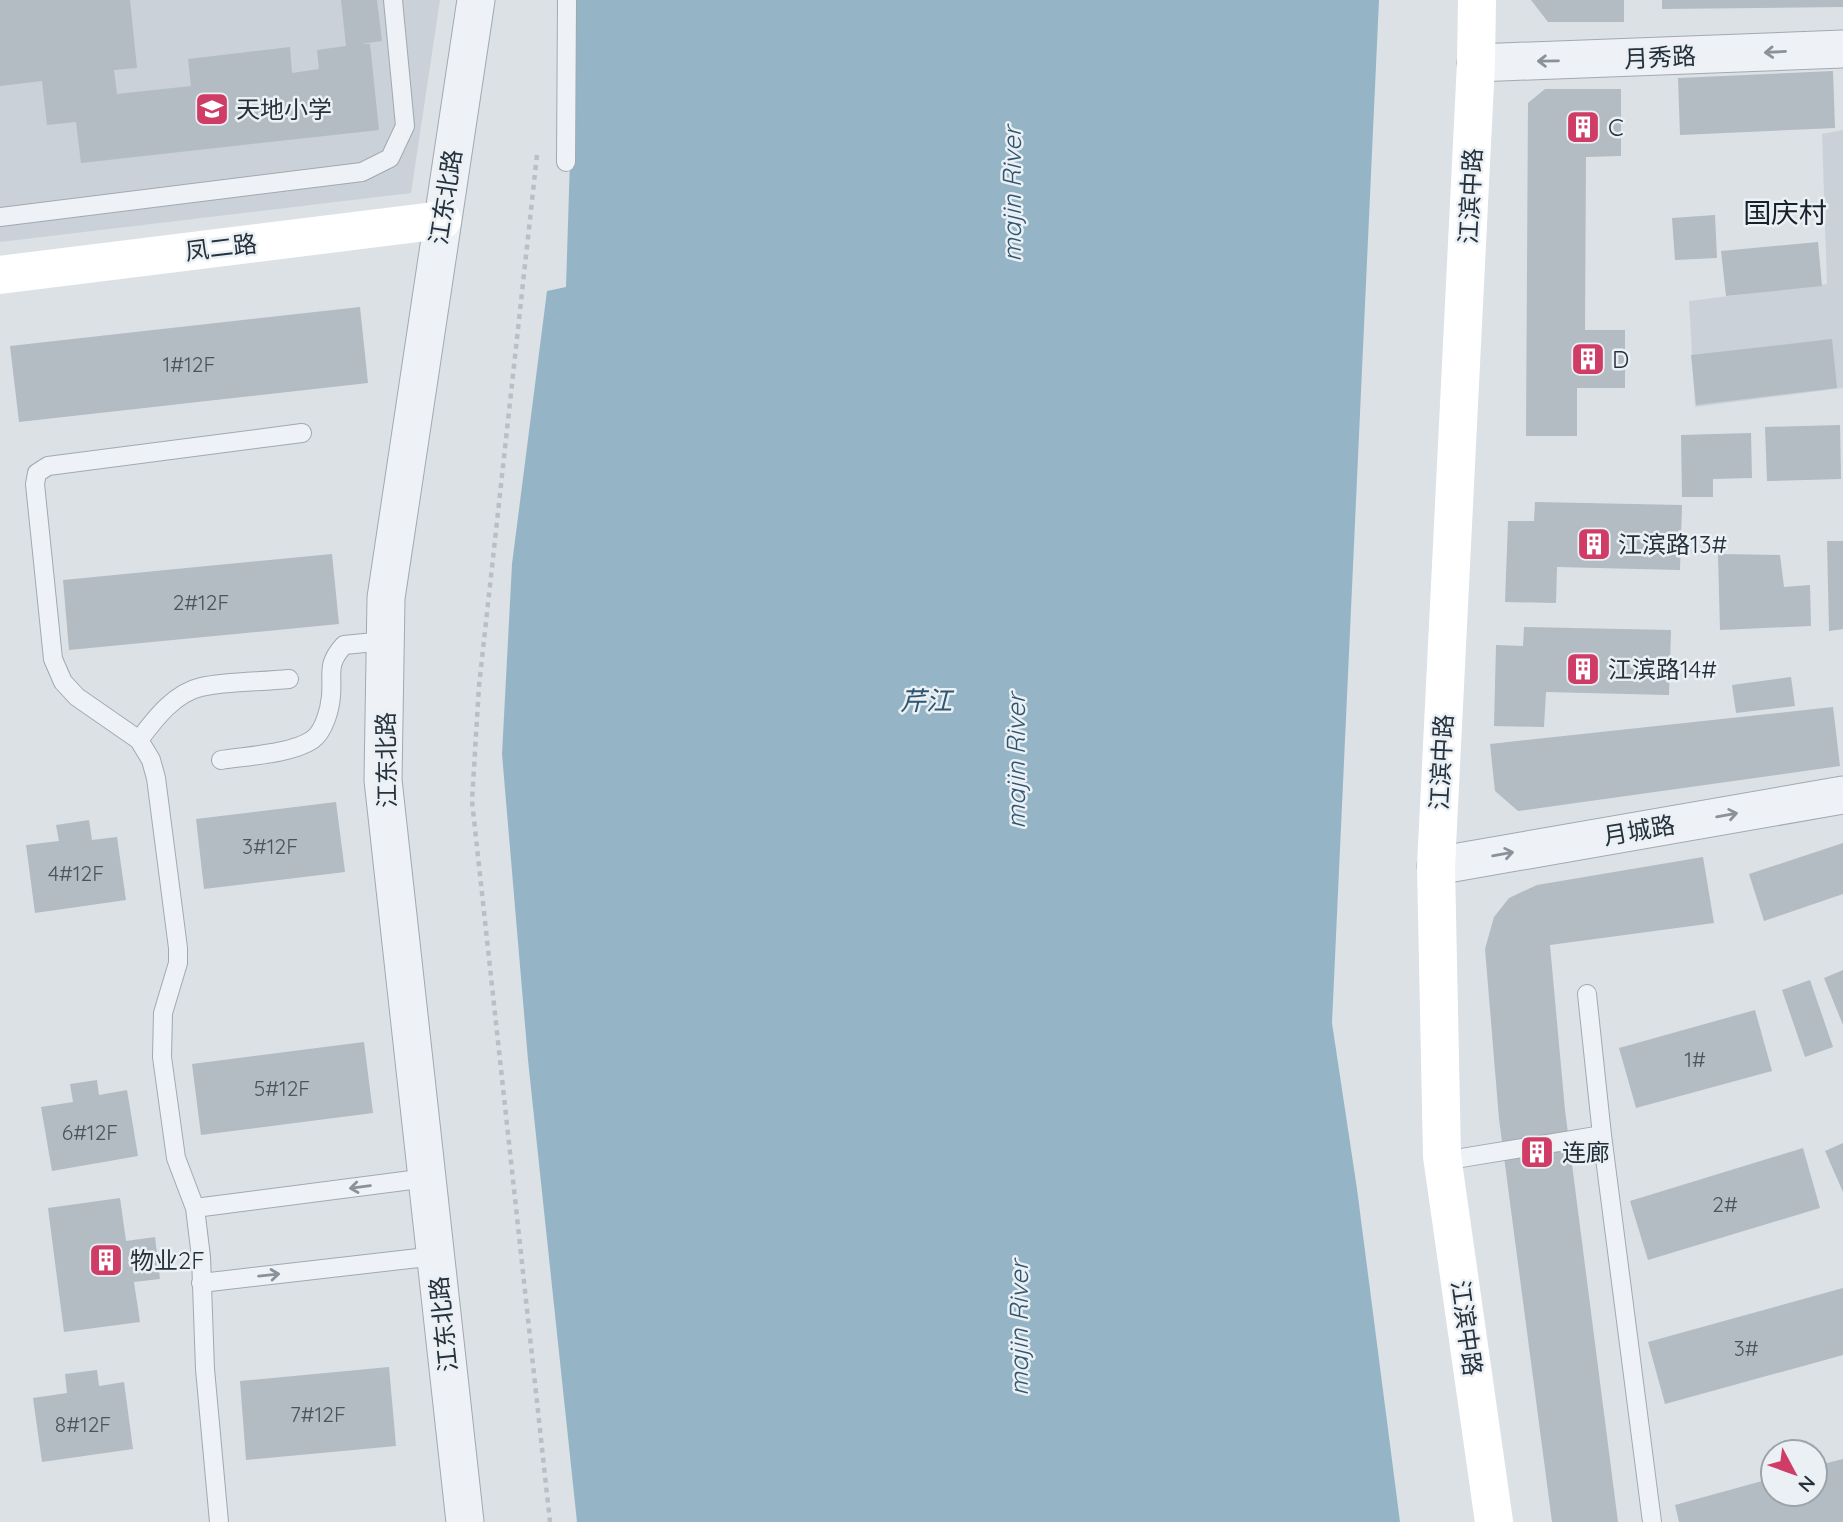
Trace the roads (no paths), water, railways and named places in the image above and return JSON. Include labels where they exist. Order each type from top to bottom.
[{"type":"main road","name":"江滨中路","points":[[1477,0],[1436,866],[1443,1161],[1494,1522]]},
{"type":"main road","name":"凤二路","points":[[0,275],[442,220]]},
{"type":"street","name":"江东北路","points":[[466,1522],[383,780],[386,598],[476,0]]},
{"type":"street","name":"月秀路","points":[[1476,63],[1843,48]]},
{"type":"street","name":"月城路","points":[[1436,866],[1843,795]]},
{"type":"lane","points":[[0,217],[362,172],[390,158],[405,126],[393,0]]},
{"type":"lane","points":[[566,162],[567,0]]},
{"type":"lane","points":[[219,1522],[205,1368],[201,1258],[195,1208],[176,1158],[162,1057],[163,1013],[178,963],[178,948],[156,778],[151,760],[139,740],[77,697],[63,681],[53,659],[35,484],[37,473],[48,466],[302,433]]},
{"type":"lane","points":[[221,760],[288,749],[313,740],[324,724],[331,697],[330,669],[335,655],[344,645],[385,640]]},
{"type":"lane","points":[[139,740],[178,698],[199,687],[289,679]]},
{"type":"lane","points":[[1587,994],[1602,1135],[1652,1522]]},
{"type":"lane","points":[[1443,1161],[1602,1135]]},
{"type":"lane","points":[[195,1208],[427,1178]]},
{"type":"lane","points":[[201,1283],[436,1256]]},
{"type":"water","name":"芹江","points":[[575,0],[1379,0],[1332,1023],[1357,1189],[1400,1522],[577,1522],[528,1060],[502,754],[512,564],[547,291],[566,287]]},
{"type":"place","name":"天地小学","points":[[212,109]]},
{"type":"place","name":"C","points":[[1583,127]]},
{"type":"place","name":"D","points":[[1588,359]]},
{"type":"place","name":"江滨路13#","points":[[1594,544]]},
{"type":"place","name":"江滨路14#","points":[[1583,669]]},
{"type":"place","name":"连廊","points":[[1537,1152]]},
{"type":"place","name":"物业2F","points":[[106,1260]]},
{"type":"district","name":"国庆村","points":[[1785,212]]},
{"type":"water label","name":"majin River","points":[[1011,194]]},
{"type":"water label","name":"majin River","points":[[1015,761]]},
{"type":"water label","name":"majin River","points":[[1018,1328]]}]
